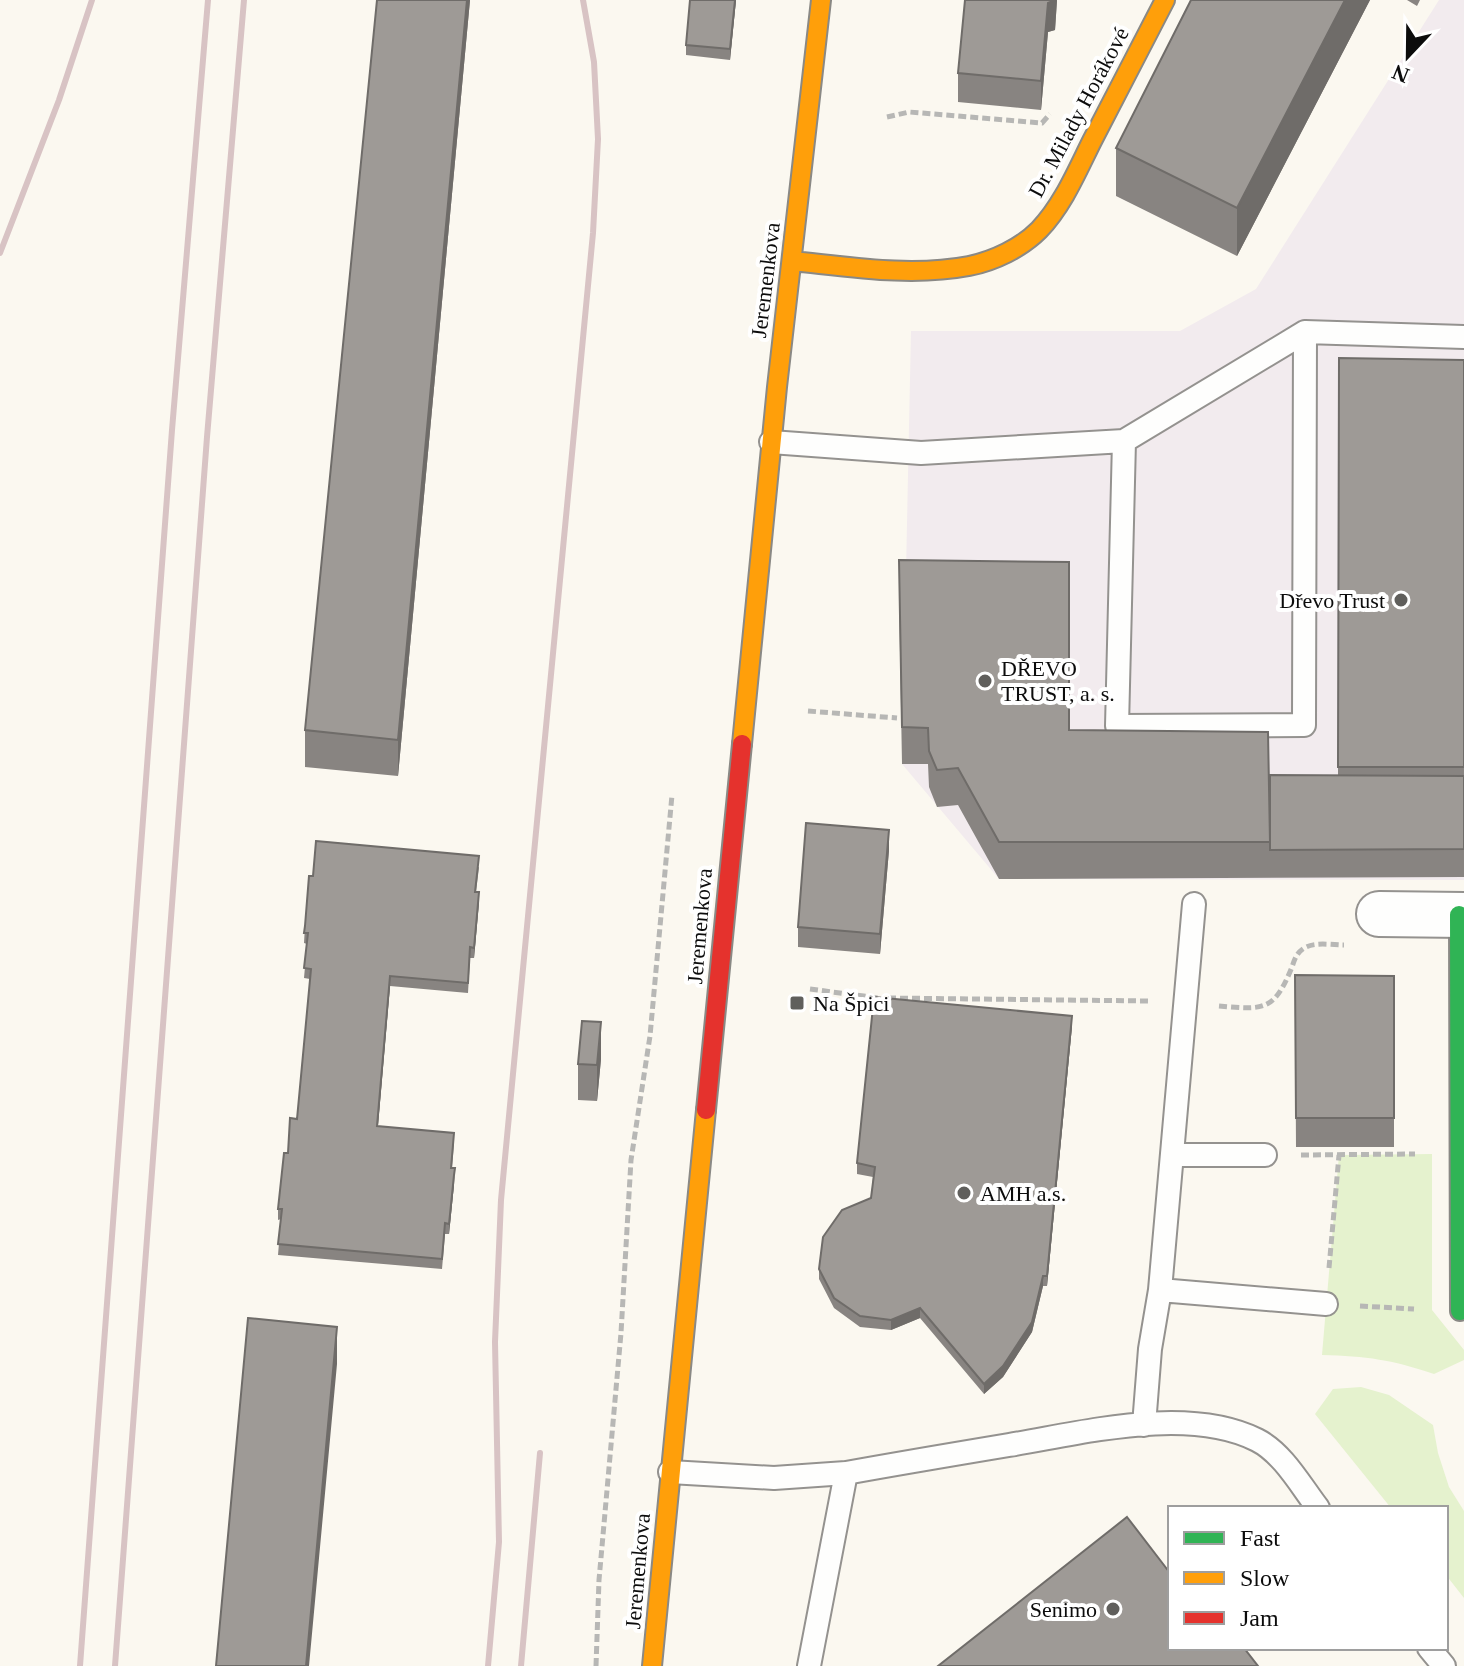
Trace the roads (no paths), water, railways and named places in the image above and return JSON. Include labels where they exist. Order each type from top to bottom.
[{"type":"street","name":"Jeremenkova","points":[[652,1666],[771,442],[821,0]]},
{"type":"street","name":"Dr. Milady Horákové","points":[[793,261],[918,271],[951,269],[989,261],[1028,240],[1048,220],[1065,194],[1165,0]]},
{"type":"street","points":[[1368,930],[1462,915],[1460,1311]]},
{"type":"lane","points":[[771,442],[921,453],[1124,441],[1305,332],[1464,337]]},
{"type":"lane","points":[[1124,441],[1117,726],[1304,725],[1305,332]]},
{"type":"lane","points":[[1144,1425],[1150,1349],[1160,1290],[1194,904]]},
{"type":"lane","points":[[1172,1155],[1265,1155]]},
{"type":"lane","points":[[1160,1290],[1326,1304]]},
{"type":"lane","points":[[670,1472],[774,1478],[846,1473],[1144,1425],[1184,1424],[1211,1427],[1257,1440],[1273,1451],[1316,1506]]},
{"type":"lane","points":[[809,1666],[846,1473]]},
{"type":"lane","points":[[1431,1650],[1444,1666]]},
{"type":"railway","points":[[0,253],[59,100],[92,0]]},
{"type":"railway","points":[[80,1666],[172,430],[208,0]]},
{"type":"railway","points":[[115,1666],[207,437],[244,0]]},
{"type":"railway","points":[[488,1666],[499,1542],[495,1342],[501,1200],[593,233],[598,139],[594,62],[583,0]]},
{"type":"railway","points":[[521,1666],[540,1453]]},
{"type":"place","name":"Dřevo Trust","points":[[1401,600]]},
{"type":"place","name":"DŘEVO TRUST, a. s.","points":[[985,681]]},
{"type":"place","name":"Na Špici","points":[[797,1003]]},
{"type":"place","name":"AMH a.s.","points":[[964,1193]]},
{"type":"place","name":"Senimo","points":[[1113,1609]]}]
